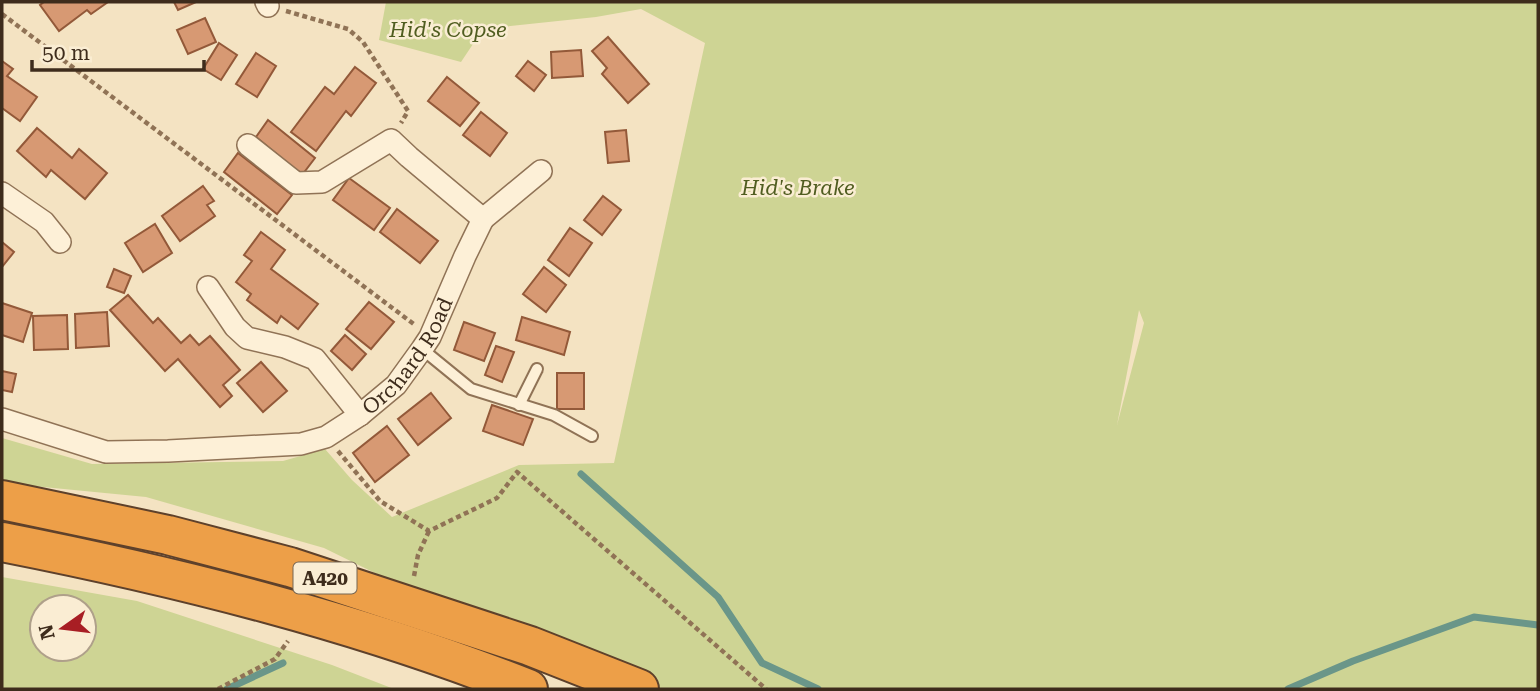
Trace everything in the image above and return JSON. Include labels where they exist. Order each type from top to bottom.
[{"type":"highway","name":"A420","points":[[2,500],[167,535],[290,567],[530,646],[639,689]]},
{"type":"highway","name":"A420","points":[[2,542],[148,573],[268,604],[423,651],[528,689]]},
{"type":"street","points":[[248,145],[296,183],[322,182],[391,140],[482,219],[541,171]]},
{"type":"street","points":[[2,193],[44,222],[60,242]]},
{"type":"street","name":"Orchard Road","points":[[2,419],[106,452],[301,444],[326,437],[360,415],[396,385],[426,343],[482,219]]},
{"type":"street","points":[[208,287],[235,327],[247,338],[285,347],[315,359],[360,415]]},
{"type":"lane","points":[[426,343],[471,389],[554,415],[592,436]]},
{"type":"lane","points":[[519,405],[537,369]]},
{"type":"path","points":[[267,4],[348,29],[363,42],[408,111],[391,140]]},
{"type":"path","points":[[2,14],[426,343]]},
{"type":"path","points":[[326,437],[380,501],[429,531]]},
{"type":"path","points":[[413,585],[418,555],[429,531],[497,498],[517,472],[766,689]]},
{"type":"path","points":[[218,689],[275,659],[290,639]]},
{"type":"green space","points":[[386,2],[1538,2],[1538,689],[659,689],[436,603],[324,548],[146,497],[2,483],[2,438],[92,464],[283,461],[325,449],[352,480],[392,517],[519,465],[614,463],[705,43],[641,9],[596,17],[483,29],[461,62],[379,40]],"holes":[[[1139,310],[1144,323],[1117,425]]]},
{"type":"green space","points":[[2,577],[92,593],[28,593],[28,663],[98,663],[98,594],[137,601],[332,665],[394,689],[2,689]]},
{"type":"building","points":[[44,2],[108,2],[91,14],[87,10],[59,31],[40,5]]},
{"type":"building","points":[[174,2],[196,2],[178,10]]},
{"type":"building","points":[[205,18],[216,42],[188,54],[177,30]]},
{"type":"building","points":[[608,37],[649,84],[628,103],[602,74],[607,68],[592,51]]},
{"type":"building","points":[[219,43],[237,55],[221,80],[203,69]]},
{"type":"building","points":[[581,50],[583,76],[552,78],[551,52]]},
{"type":"building","points":[[256,53],[276,66],[257,97],[236,84]]},
{"type":"building","points":[[2,61],[13,69],[7,76],[37,97],[20,121],[2,108]]},
{"type":"building","points":[[528,61],[546,75],[534,91],[516,76]]},
{"type":"building","points":[[355,67],[376,83],[351,116],[346,111],[316,151],[291,132],[325,87],[334,94]]},
{"type":"building","points":[[447,77],[479,103],[460,126],[428,101]]},
{"type":"building","points":[[481,112],[507,133],[490,156],[463,135]]},
{"type":"building","points":[[268,120],[315,158],[302,175],[256,137]]},
{"type":"building","points":[[37,128],[72,158],[79,149],[107,173],[85,199],[51,170],[46,177],[17,151]]},
{"type":"building","points":[[626,130],[629,161],[608,163],[605,132]]},
{"type":"building","points":[[238,153],[292,195],[277,214],[224,172]]},
{"type":"building","points":[[349,178],[390,208],[374,230],[333,200]]},
{"type":"building","points":[[203,186],[214,201],[207,205],[215,216],[180,241],[162,216]]},
{"type":"building","points":[[603,196],[621,210],[602,235],[584,220]]},
{"type":"building","points":[[397,209],[438,241],[420,263],[380,232]]},
{"type":"building","points":[[155,224],[172,253],[143,272],[125,243]]},
{"type":"building","points":[[570,228],[592,243],[569,276],[548,260]]},
{"type":"building","points":[[261,232],[285,250],[271,269],[318,304],[298,329],[281,316],[277,323],[247,300],[251,294],[236,282],[252,261],[244,255]]},
{"type":"building","points":[[2,242],[14,252],[2,267]]},
{"type":"building","points":[[544,267],[566,285],[546,312],[523,294]]},
{"type":"building","points":[[114,269],[131,276],[124,293],[107,287]]},
{"type":"building","points":[[128,295],[153,323],[158,318],[181,343],[190,335],[199,345],[210,336],[240,370],[223,385],[232,396],[220,407],[178,359],[165,371],[110,310]]},
{"type":"building","points":[[369,302],[394,322],[371,349],[346,329]]},
{"type":"building","points":[[2,303],[32,313],[23,342],[2,335]]},
{"type":"building","points":[[107,312],[109,346],[76,348],[75,314]]},
{"type":"building","points":[[67,315],[68,349],[34,350],[33,316]]},
{"type":"building","points":[[522,317],[570,332],[564,355],[516,340]]},
{"type":"building","points":[[464,322],[495,333],[484,361],[454,350]]},
{"type":"building","points":[[345,335],[366,354],[352,370],[331,351]]},
{"type":"building","points":[[496,346],[514,352],[502,382],[485,375]]},
{"type":"building","points":[[261,362],[287,391],[263,412],[237,383]]},
{"type":"building","points":[[2,371],[16,374],[12,392],[2,390]]},
{"type":"building","points":[[557,373],[584,373],[584,409],[557,409]]},
{"type":"building","points":[[431,393],[451,418],[418,445],[398,419]]},
{"type":"building","points":[[492,405],[533,419],[523,445],[483,431]]},
{"type":"building","points":[[387,426],[409,455],[375,482],[353,453]]},
{"type":"waterway","points":[[581,474],[718,597],[762,663],[818,689]]},
{"type":"waterway","points":[[1288,689],[1353,661],[1474,617],[1538,625]]},
{"type":"waterway","points":[[227,689],[283,663]]},
{"type":"park label","name":"Hid's Copse","points":[[448,30]]},
{"type":"park label","name":"Hid's Brake","points":[[798,188]]}]
